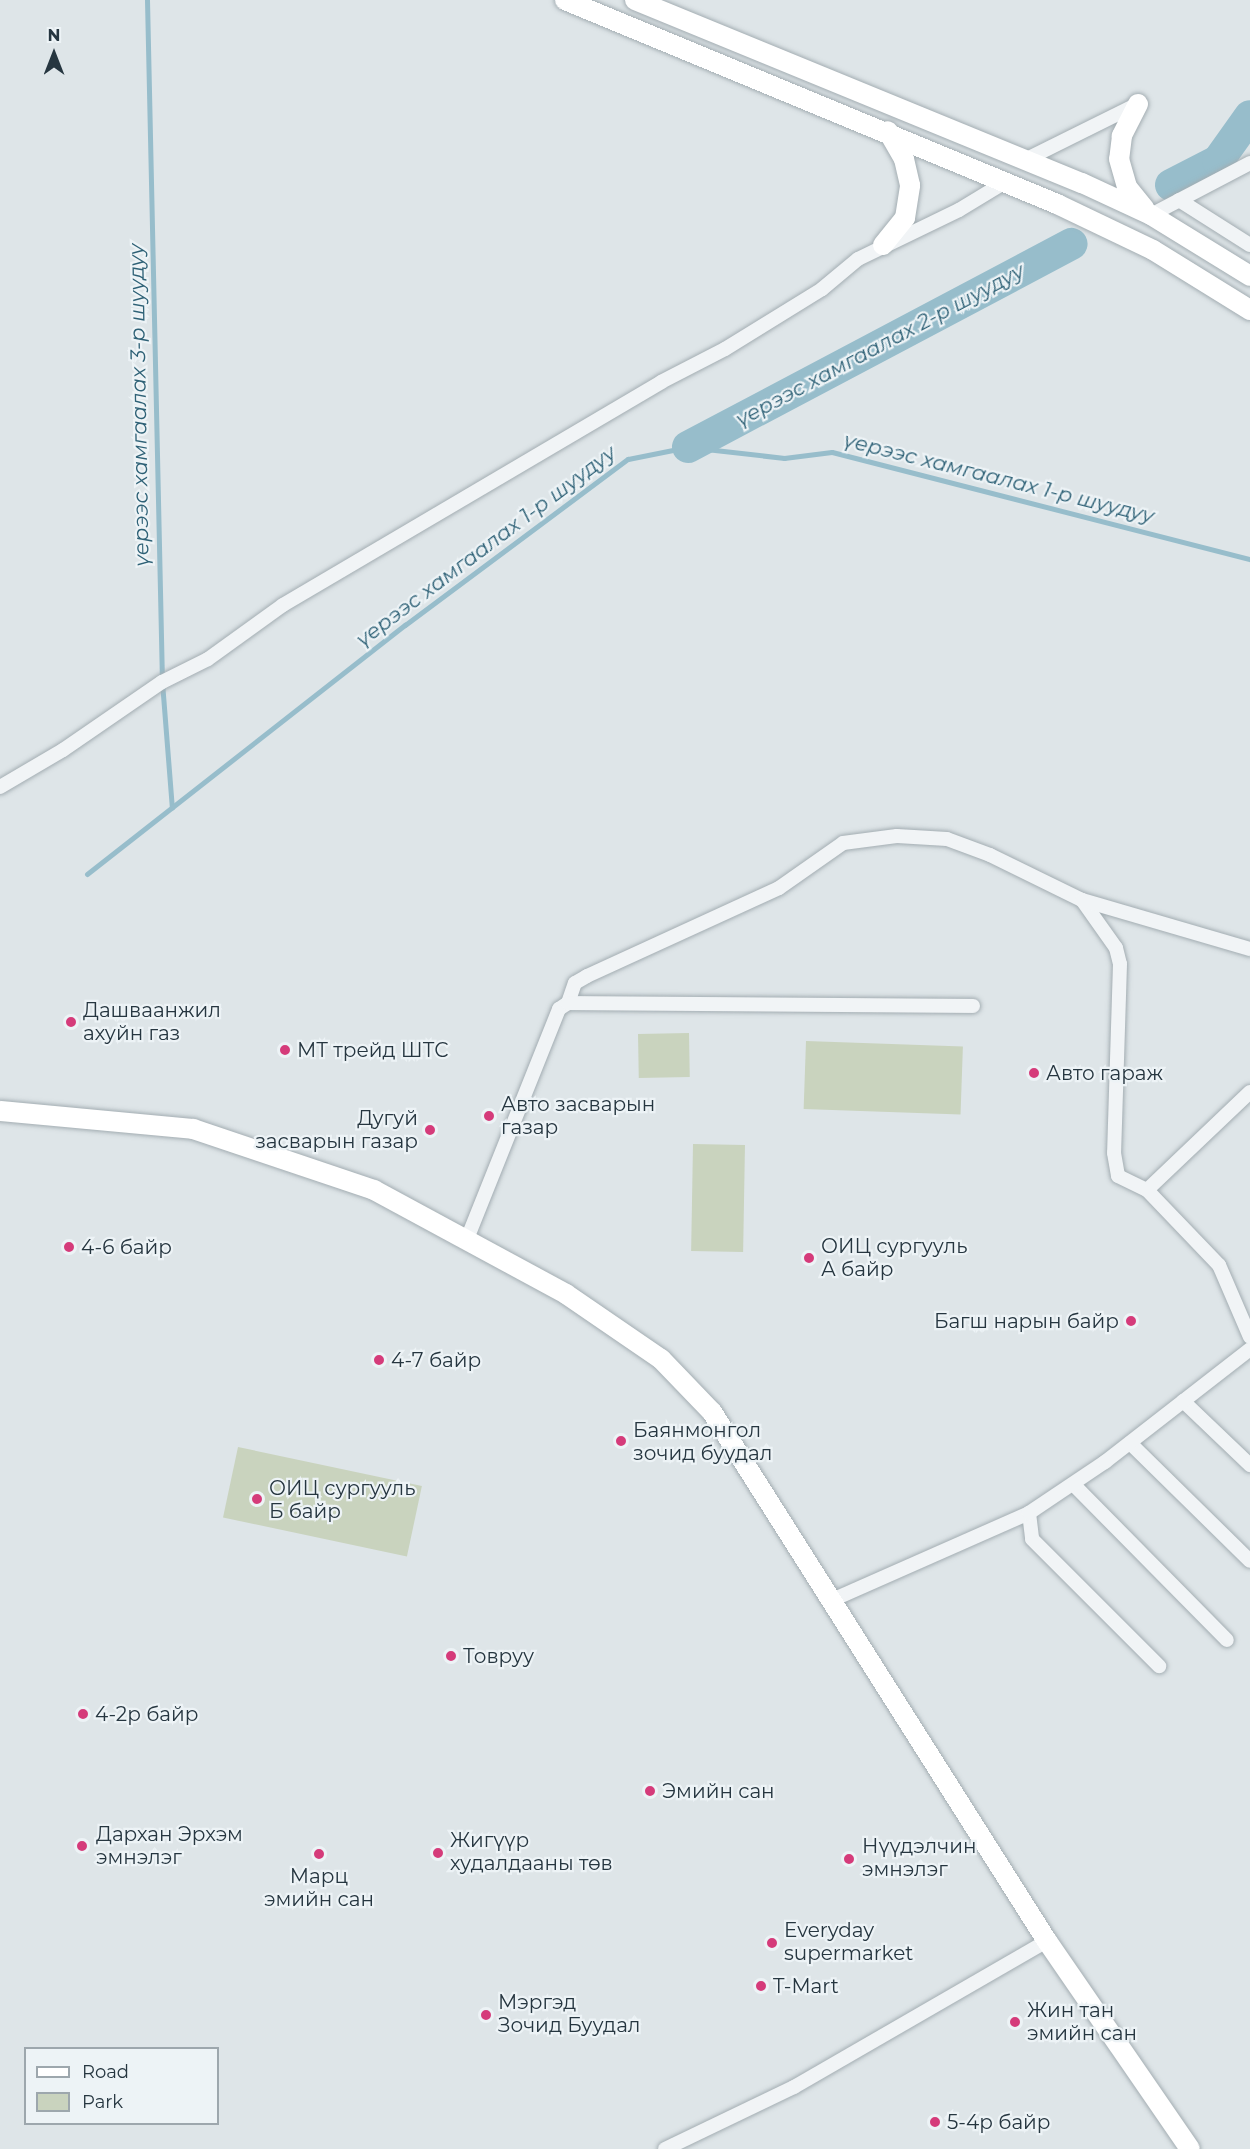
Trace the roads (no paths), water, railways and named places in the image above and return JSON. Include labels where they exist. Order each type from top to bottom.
[{"type":"street","points":[[565,0],[888,131],[1005,182],[1153,250],[1250,310]]},
{"type":"street","points":[[635,0],[1027,159],[1151,215],[1250,276]]},
{"type":"street","points":[[0,787],[63,750],[162,682],[208,659],[283,605],[661,382],[725,349],[883,245],[959,210],[1005,182],[1027,159],[1138,104]]},
{"type":"street","points":[[1138,104],[1122,136],[1119,159],[1127,187],[1151,215]]},
{"type":"street","points":[[883,245],[905,218],[910,185],[904,159],[888,131]]},
{"type":"street","points":[[1151,215],[1250,164]]},
{"type":"street","points":[[1179,200],[1250,245]]},
{"type":"street","points":[[568,1003],[575,983],[587,976],[779,888],[843,843],[897,836],[946,839],[990,855],[1082,900],[1250,949]]},
{"type":"street","points":[[1082,900],[1116,948],[1120,964],[1114,1166],[1118,1176],[1147,1190],[1219,1265],[1250,1336]]},
{"type":"street","points":[[466,1239],[559,1009],[568,1003],[973,1006]]},
{"type":"street","points":[[1147,1190],[1250,1092]]},
{"type":"street","points":[[0,1111],[193,1129],[374,1190],[566,1294],[662,1359],[712,1412],[1047,1941],[1190,2149]]},
{"type":"street","points":[[832,1600],[1029,1514],[1130,1443],[1250,1349]]},
{"type":"street","points":[[1183,1401],[1250,1465]]},
{"type":"street","points":[[1130,1443],[1250,1561]]},
{"type":"street","points":[[1073,1484],[1227,1640]]},
{"type":"street","points":[[1029,1514],[1032,1539],[1159,1666]]},
{"type":"street","points":[[665,2149],[794,2087],[1047,1941]]},
{"type":"waterway","name":"үерээс хамгаалах 3-р шуудуу","points":[[147,0],[162,682],[172,808]]},
{"type":"waterway","name":"үерээс хамгаалах 2-р шуудуу","points":[[1171,185],[1218,161],[1250,116]]},
{"type":"waterway","name":"үерээс хамгаалах 2-р шуудуу","points":[[688,447],[1072,244]]},
{"type":"waterway","name":"үерээс хамгаалах 1-р шуудуу","points":[[87,874],[405,625],[628,459],[688,447],[784,458],[832,452],[1250,559]]},
{"type":"place","name":"Дашваанжил ахуйн газ","points":[[71,1022]]},
{"type":"place","name":"МТ трейд ШТС","points":[[285,1050]]},
{"type":"place","name":"Авто гараж","points":[[1034,1073]]},
{"type":"place","name":"Авто засварын газар","points":[[489,1116]]},
{"type":"place","name":"Дугуй засварын газар","points":[[430,1130]]},
{"type":"place","name":"4-6 байр","points":[[69,1247]]},
{"type":"place","name":"ОИЦ сургууль А байр","points":[[809,1258]]},
{"type":"place","name":"Багш нарын байр","points":[[1131,1321]]},
{"type":"place","name":"4-7 байр","points":[[379,1360]]},
{"type":"place","name":"Баянмонгол зочид буудал","points":[[621,1441]]},
{"type":"place","name":"ОИЦ сургууль Б байр","points":[[257,1499]]},
{"type":"place","name":"Товруу","points":[[451,1656]]},
{"type":"place","name":"4-2р байр","points":[[83,1714]]},
{"type":"place","name":"Эмийн сан","points":[[650,1791]]},
{"type":"place","name":"Дархан Эрхэм эмнэлэг","points":[[82,1846]]},
{"type":"place","name":"Жигүүр худалдааны төв","points":[[438,1853]]},
{"type":"place","name":"Марц эмийн сан","points":[[319,1854]]},
{"type":"place","name":"Нүүдэлчин эмнэлэг","points":[[849,1859]]},
{"type":"place","name":"Everyday supermarket","points":[[772,1943]]},
{"type":"place","name":"T-Mart","points":[[761,1986]]},
{"type":"place","name":"Мэргэд Зочид Буудал","points":[[486,2015]]},
{"type":"place","name":"Жин тан эмийн сан","points":[[1015,2022]]},
{"type":"place","name":"5-4р байр","points":[[935,2122]]}]
